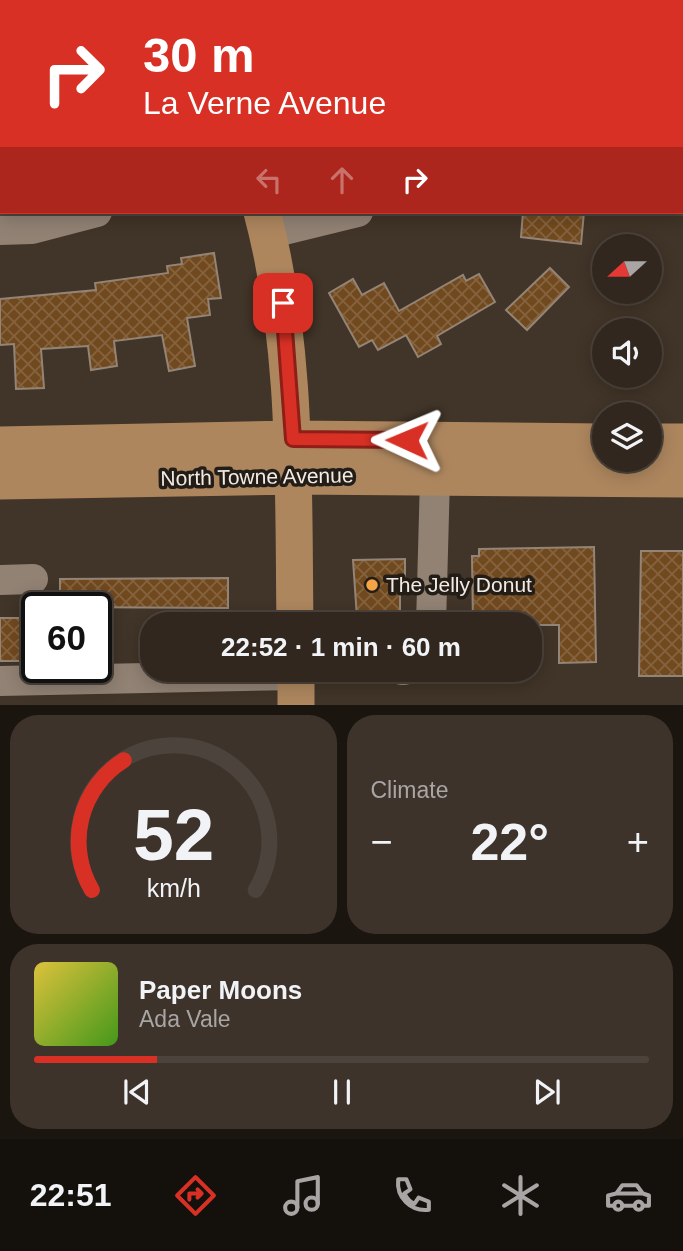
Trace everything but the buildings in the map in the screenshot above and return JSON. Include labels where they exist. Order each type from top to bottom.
[{"type":"main road","points":[[265,223],[283,303],[295,476],[295,612]]},
{"type":"main road","name":"North Towne Avenue","points":[[0,445],[293,439],[592,442]]},
{"type":"main road","points":[[662,442],[683,442]]},
{"type":"main road","name":"North Towne Avenue","points":[[0,481],[295,476],[683,479]]},
{"type":"street","points":[[0,230],[32,229],[81,214]]},
{"type":"street","points":[[265,223],[341,214]]},
{"type":"street","points":[[431,612],[435,477]]},
{"type":"street","points":[[0,580],[33,579]]},
{"type":"street","points":[[0,681],[296,684]]},
{"type":"place","name":"The Jelly Donut","points":[[372,585]]},
{"type":"route","points":[[283,303],[293,439],[407,440]]}]
